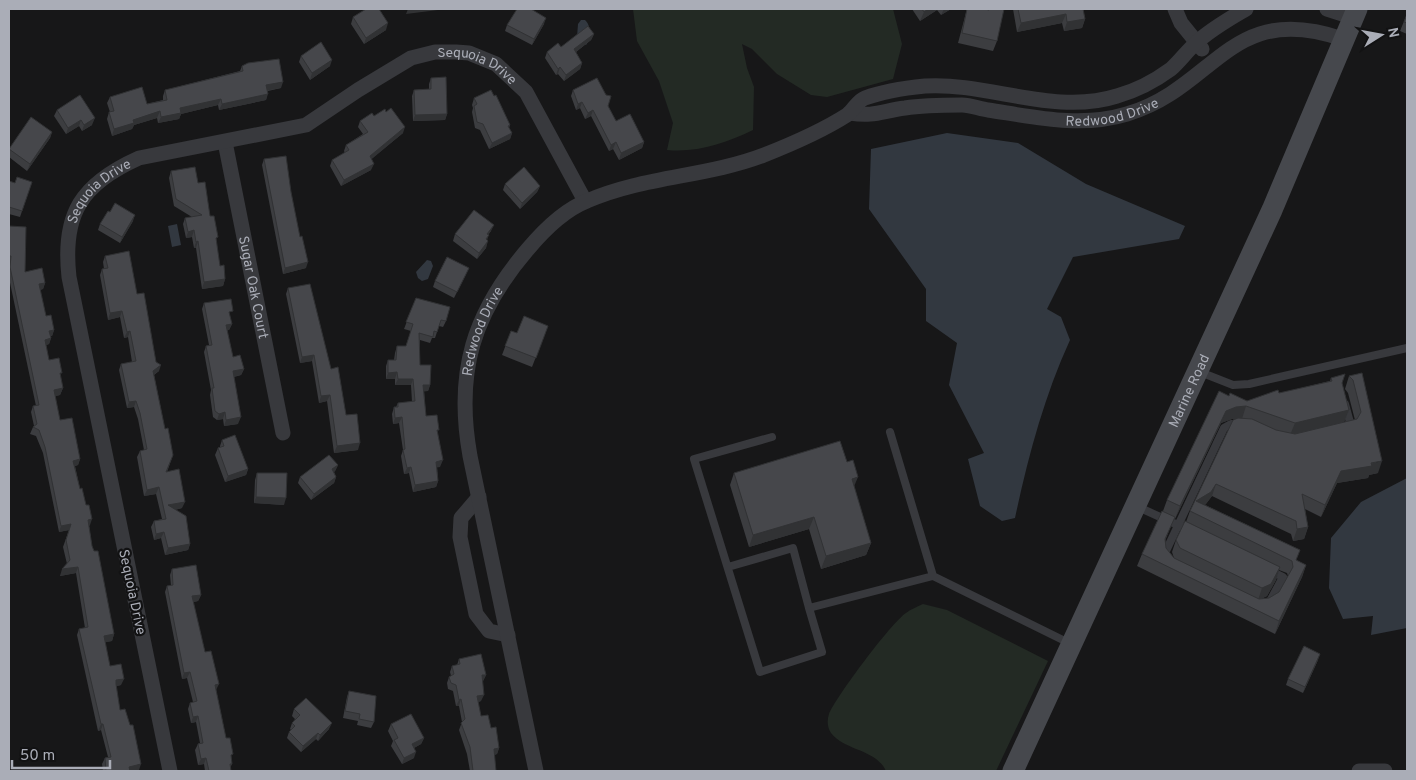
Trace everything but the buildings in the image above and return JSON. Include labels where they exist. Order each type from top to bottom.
[{"type":"main road","name":"Marine Road","points":[[1013,771],[1272,210],[1355,13]]},
{"type":"street","points":[[1175,9],[1181,24],[1210,57]]},
{"type":"street","name":"Redwood Drive","points":[[536,771],[478,497],[463,407],[468,363],[474,341],[492,298],[518,261],[548,228],[586,201],[624,188],[743,162],[809,136],[850,113],[862,99],[896,90],[926,86],[999,92],[1080,104],[1117,96],[1146,84],[1171,68],[1196,42],[1246,9]]},
{"type":"street","points":[[1327,9],[1355,13]]},
{"type":"street","name":"Redwood Drive","points":[[850,113],[868,116],[922,106],[965,105],[1055,121],[1103,120],[1127,114],[1150,105],[1182,83],[1230,39],[1262,22],[1279,19],[1314,25],[1343,39]]},
{"type":"street","name":"Sequoia Drive","points":[[170,771],[69,277],[67,247],[72,219],[77,206],[97,182],[114,169],[139,158],[306,125],[411,58],[443,51],[469,53],[496,64],[526,92],[586,201]]},
{"type":"street","name":"Sugar Oak Court","points":[[225,142],[283,433]]},
{"type":"street","points":[[478,497],[461,518],[460,537],[476,614],[489,631],[508,635]]},
{"type":"street","points":[[1359,771],[1385,771]]},
{"type":"lane","points":[[1198,371],[1233,385],[1249,384],[1407,348]]},
{"type":"lane","points":[[1342,394],[1352,426],[1343,428]]},
{"type":"lane","points":[[1172,565],[1166,557],[1166,551],[1224,428],[1231,424],[1250,426]]},
{"type":"lane","points":[[890,432],[933,576]]},
{"type":"lane","points":[[728,567],[793,548],[822,652],[760,672],[694,459],[772,437]]},
{"type":"lane","points":[[1136,506],[1196,534]]},
{"type":"lane","points":[[1257,564],[1283,577],[1270,602],[1265,606],[1257,606]]},
{"type":"lane","points":[[809,608],[933,576],[1072,644]]},
{"type":"shaded area","points":[[633,9],[893,9],[902,44],[893,79],[827,97],[811,95],[777,74],[752,49],[742,44],[747,68],[754,87],[753,130],[711,146],[678,151],[667,150],[673,123],[659,81],[637,41]]},
{"type":"shaded area","points":[[581,20],[587,22],[590,29],[590,36],[586,45],[577,37],[578,24]]},
{"type":"shaded area","points":[[947,133],[1018,143],[1086,184],[1185,226],[1179,239],[1073,257],[1047,309],[1061,317],[1070,340],[1052,383],[1038,428],[1025,472],[1015,518],[1002,521],[980,506],[968,459],[984,453],[949,385],[957,343],[926,321],[926,289],[869,209],[871,149]]},
{"type":"shaded area","points":[[177,224],[181,245],[172,247],[168,226]]},
{"type":"shaded area","points":[[427,260],[431,261],[433,266],[428,279],[422,281],[418,278],[416,272]]},
{"type":"shaded area","points":[[1407,478],[1407,628],[1371,635],[1373,616],[1343,619],[1329,588],[1331,538],[1361,502]]},
{"type":"shaded area","points":[[923,604],[947,610],[1048,661],[996,771],[886,771],[875,758],[837,739],[830,731],[828,724],[829,714],[864,661],[899,620],[908,612]]}]
